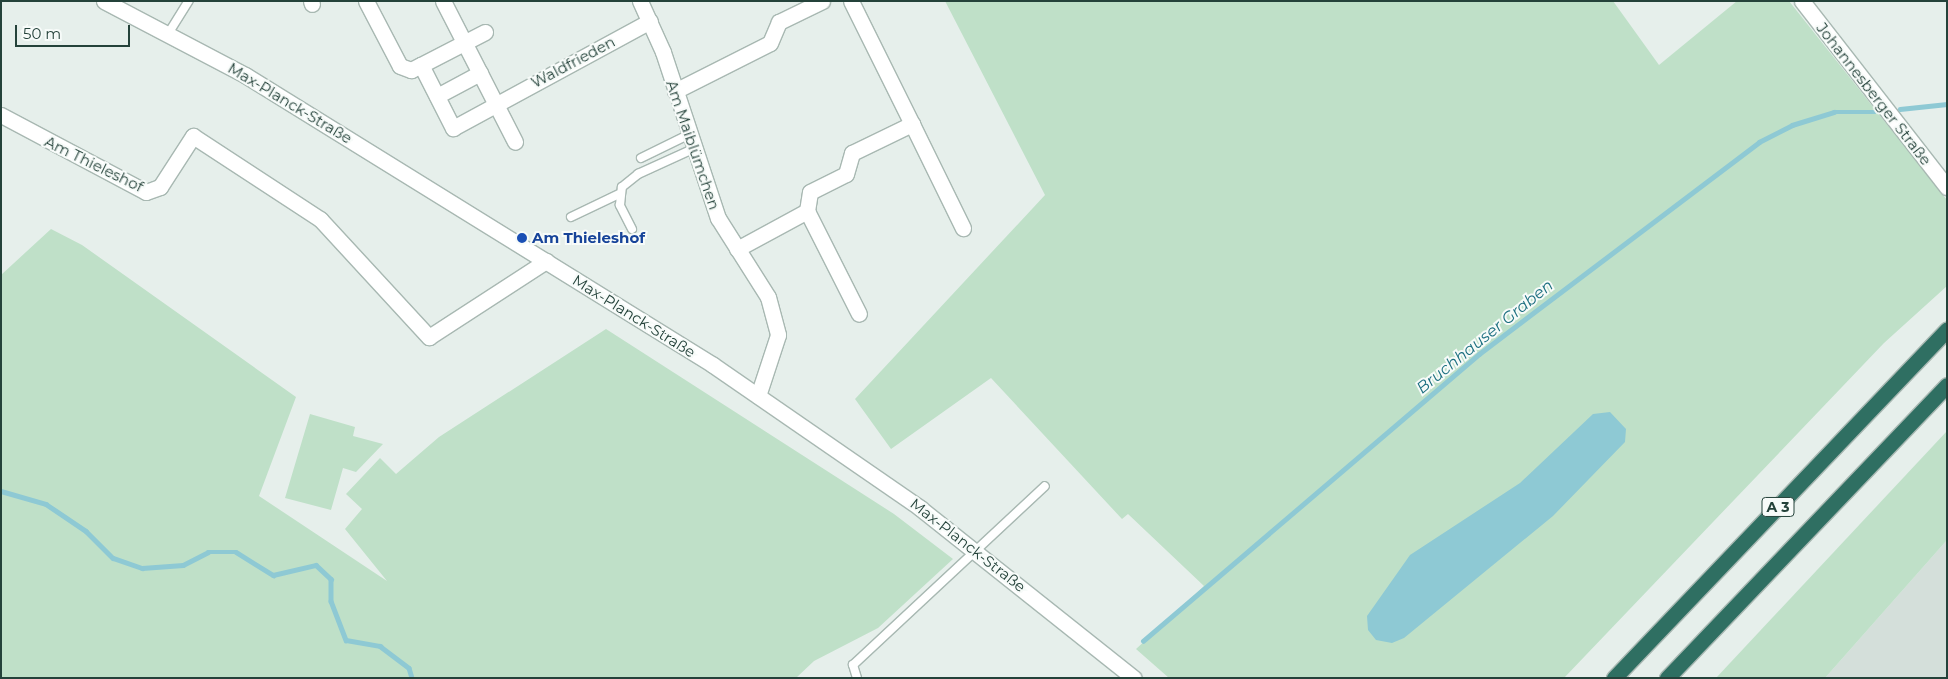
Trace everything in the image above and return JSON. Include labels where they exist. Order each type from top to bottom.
[{"type":"highway","name":"A 3","points":[[1614,678],[1947,330]]},
{"type":"highway","name":"A 3","points":[[1667,678],[1947,385]]},
{"type":"street","name":"Max-Planck-Straße","points":[[104,1],[245,75],[546,261],[758,396],[977,550],[1134,678]]},
{"type":"street","points":[[366,1],[400,66],[411,70],[484,32]]},
{"type":"street","points":[[443,1],[515,142]]},
{"type":"street","name":"Am Maiblümchen","points":[[640,1],[650,21],[718,218],[768,298],[778,335],[758,396]]},
{"type":"street","points":[[675,91],[770,43],[779,22],[822,1]]},
{"type":"street","points":[[851,1],[963,228]]},
{"type":"street","name":"Johannesberger Straße","points":[[1802,1],[1947,187]]},
{"type":"street","name":"Waldfrieden","points":[[421,65],[453,128],[650,21]]},
{"type":"street","points":[[437,96],[480,73]]},
{"type":"street","name":"Am Thieleshof","points":[[1,116],[146,192],[160,187],[193,136],[320,220],[429,337],[546,261]]},
{"type":"street","points":[[859,314],[807,211],[810,192],[846,174],[852,153],[912,124]]},
{"type":"street","points":[[737,249],[807,211]]},
{"type":"lane","points":[[168,34],[189,1]]},
{"type":"lane","points":[[641,158],[691,142]]},
{"type":"lane","points":[[571,217],[619,194],[638,174],[691,142]]},
{"type":"lane","points":[[619,194],[632,229]]},
{"type":"lane","points":[[857,678],[853,665],[1045,486]]},
{"type":"shaded area","points":[[1947,540],[1947,678],[1825,678]]},
{"type":"green space","points":[[945,1],[1613,1],[1659,65],[1737,1],[1789,1],[1947,200],[1947,286],[1884,343],[1564,678],[1169,678],[1136,649],[1204,586],[1128,514],[1122,519],[991,378],[891,449],[855,399],[1045,195]]},
{"type":"green space","points":[[51,229],[82,245],[296,397],[259,496],[387,581],[345,529],[362,509],[346,494],[380,458],[396,474],[439,437],[606,329],[894,514],[953,559],[878,628],[814,661],[796,678],[1,678],[1,275]]},
{"type":"green space","points":[[310,414],[355,427],[353,436],[383,444],[356,472],[343,468],[331,510],[285,498]]},
{"type":"green space","points":[[1947,431],[1947,540],[1825,678],[1716,678]]},
{"type":"water","points":[[1610,412],[1626,429],[1625,442],[1553,516],[1404,638],[1392,643],[1376,640],[1368,630],[1367,616],[1410,555],[1520,483],[1593,414]]},
{"type":"waterway","name":"Bruchhauser Graben","points":[[1900,109],[1947,104]]},
{"type":"waterway","name":"Bruchhauser Graben","points":[[1143,641],[1479,354],[1759,142],[1792,125],[1834,112],[1875,112]]},
{"type":"waterway","points":[[1,491],[46,504],[86,531],[113,558],[142,568],[183,565],[208,552],[236,552],[273,575],[316,565],[331,579],[331,601],[346,640],[380,646],[409,668],[412,678]]},
{"type":"place","name":"Am Thieleshof","points":[[522,238]]}]
